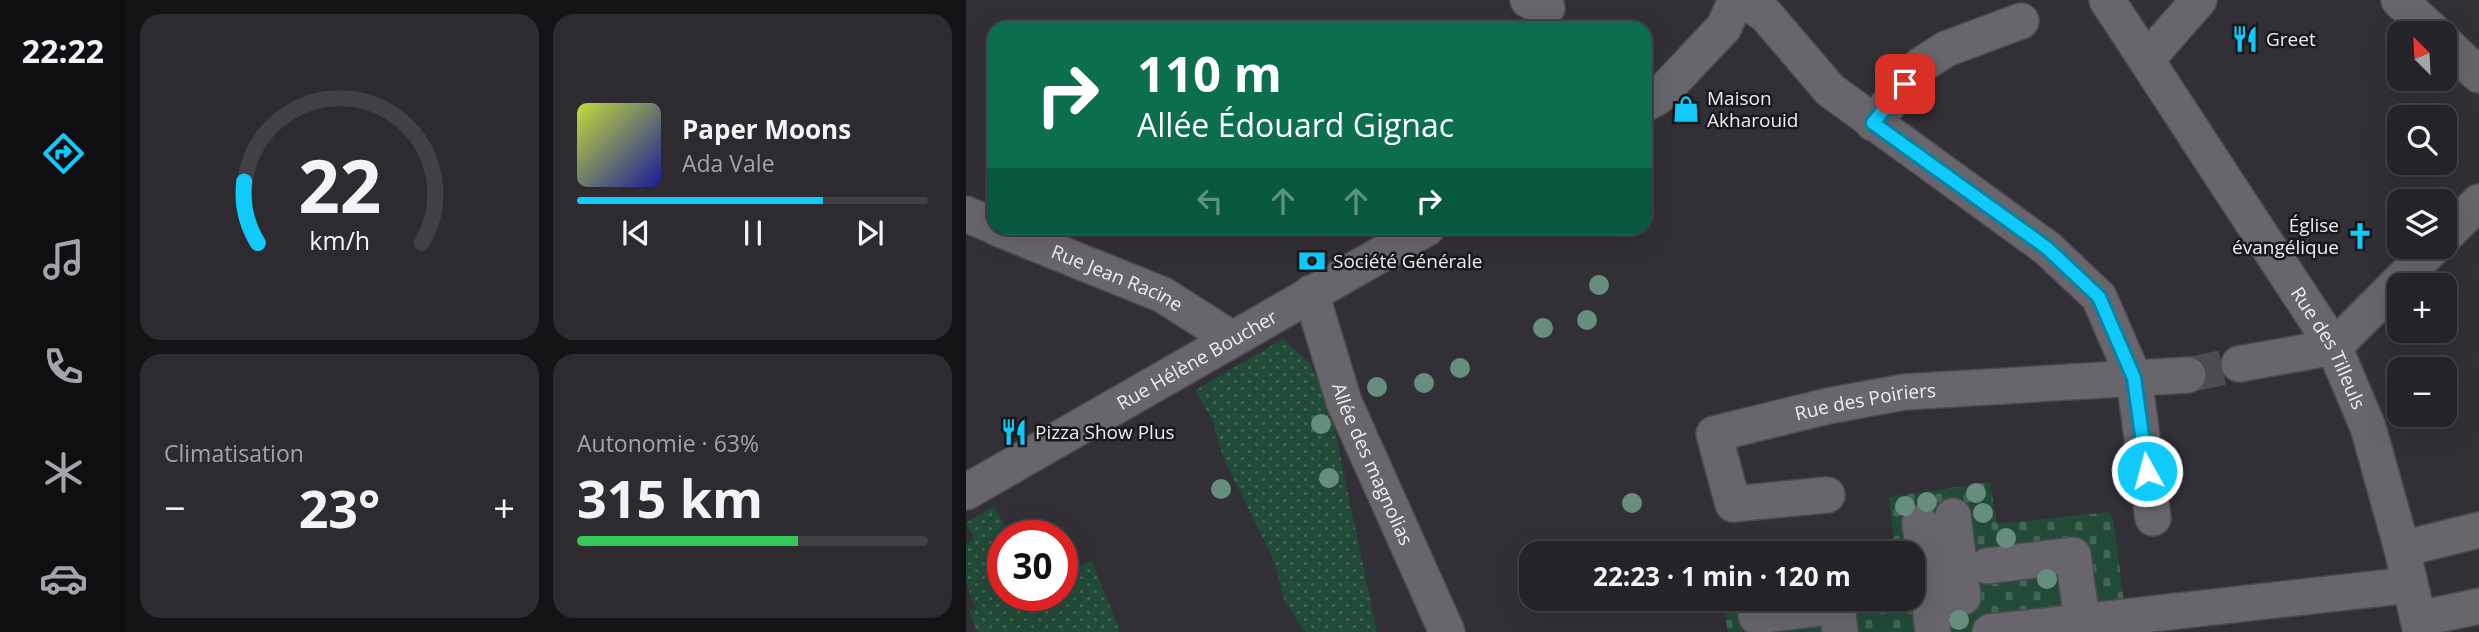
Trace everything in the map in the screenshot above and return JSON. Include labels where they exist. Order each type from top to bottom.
[{"type":"street","points":[[1652,100],[1659,96],[1724,27],[1737,0]]},
{"type":"street","points":[[1744,0],[1766,15],[1830,90],[2047,248],[2099,297],[2134,378],[2152,517]]},
{"type":"street","name":"Rue des Tilleuls","points":[[2107,0],[2334,347],[2368,427],[2402,549],[2419,626]]},
{"type":"street","points":[[2147,59],[2199,0]]},
{"type":"street","points":[[2399,0],[2422,21]]},
{"type":"street","points":[[1873,123],[1922,65],[1946,49],[2021,22]]},
{"type":"street","points":[[2457,54],[2479,75]]},
{"type":"street","points":[[2457,224],[2479,202]]},
{"type":"street","name":"Rue Jean Racine","points":[[966,214],[987,223]]},
{"type":"street","name":"Rue Jean Racine","points":[[1030,235],[1048,239],[1163,295],[1232,339]]},
{"type":"street","name":"Rue Hélène Boucher","points":[[966,492],[1415,235]]},
{"type":"street","points":[[2239,365],[2334,347],[2422,259]]},
{"type":"street","name":"Allée des magnolias","points":[[1311,293],[1344,402],[1447,632]]},
{"type":"street","name":"Rue des Poiriers","points":[[1827,495],[1733,505],[1714,434],[1828,406],[1905,392],[2188,375]]},
{"type":"street","points":[[1931,616],[1937,519]]},
{"type":"street","points":[[2402,549],[2479,530]]},
{"type":"street","points":[[1987,566],[2073,555],[2069,626]]},
{"type":"street","points":[[1990,632],[2069,626],[2410,585]]},
{"type":"street","points":[[1756,616],[1837,606],[1840,632]]},
{"type":"street","points":[[2419,626],[2479,606]]},
{"type":"green space","points":[[1283,339],[1310,363],[1331,411],[1377,632],[1305,632],[1285,602],[1273,559],[1223,457],[1213,422],[1195,390]]},
{"type":"green space","points":[[1990,482],[1997,524],[2107,512],[2113,518],[2128,632],[1728,632],[1724,611],[1925,611],[1925,541],[1894,541],[1889,497]]},
{"type":"green space","points":[[994,506],[1002,520],[987,520],[987,611],[1078,611],[1078,567],[1092,561],[1120,632],[977,632],[969,610],[975,608],[966,582],[966,544],[974,539],[966,523]]},
{"type":"tunnel","points":[[2188,375],[2239,364]]},
{"type":"place","name":"Greet","points":[[2245,39]]},
{"type":"place","name":"Maison Akharouid","points":[[1686,109]]},
{"type":"place","name":"Église évangélique","points":[[2360,236]]},
{"type":"place","name":"Société Générale","points":[[1312,261]]},
{"type":"place","name":"Pizza Show Plus","points":[[1014,432]]},
{"type":"route","points":[[1905,84],[1873,123],[2047,248],[2099,297],[2134,378],[2147,471]]}]
